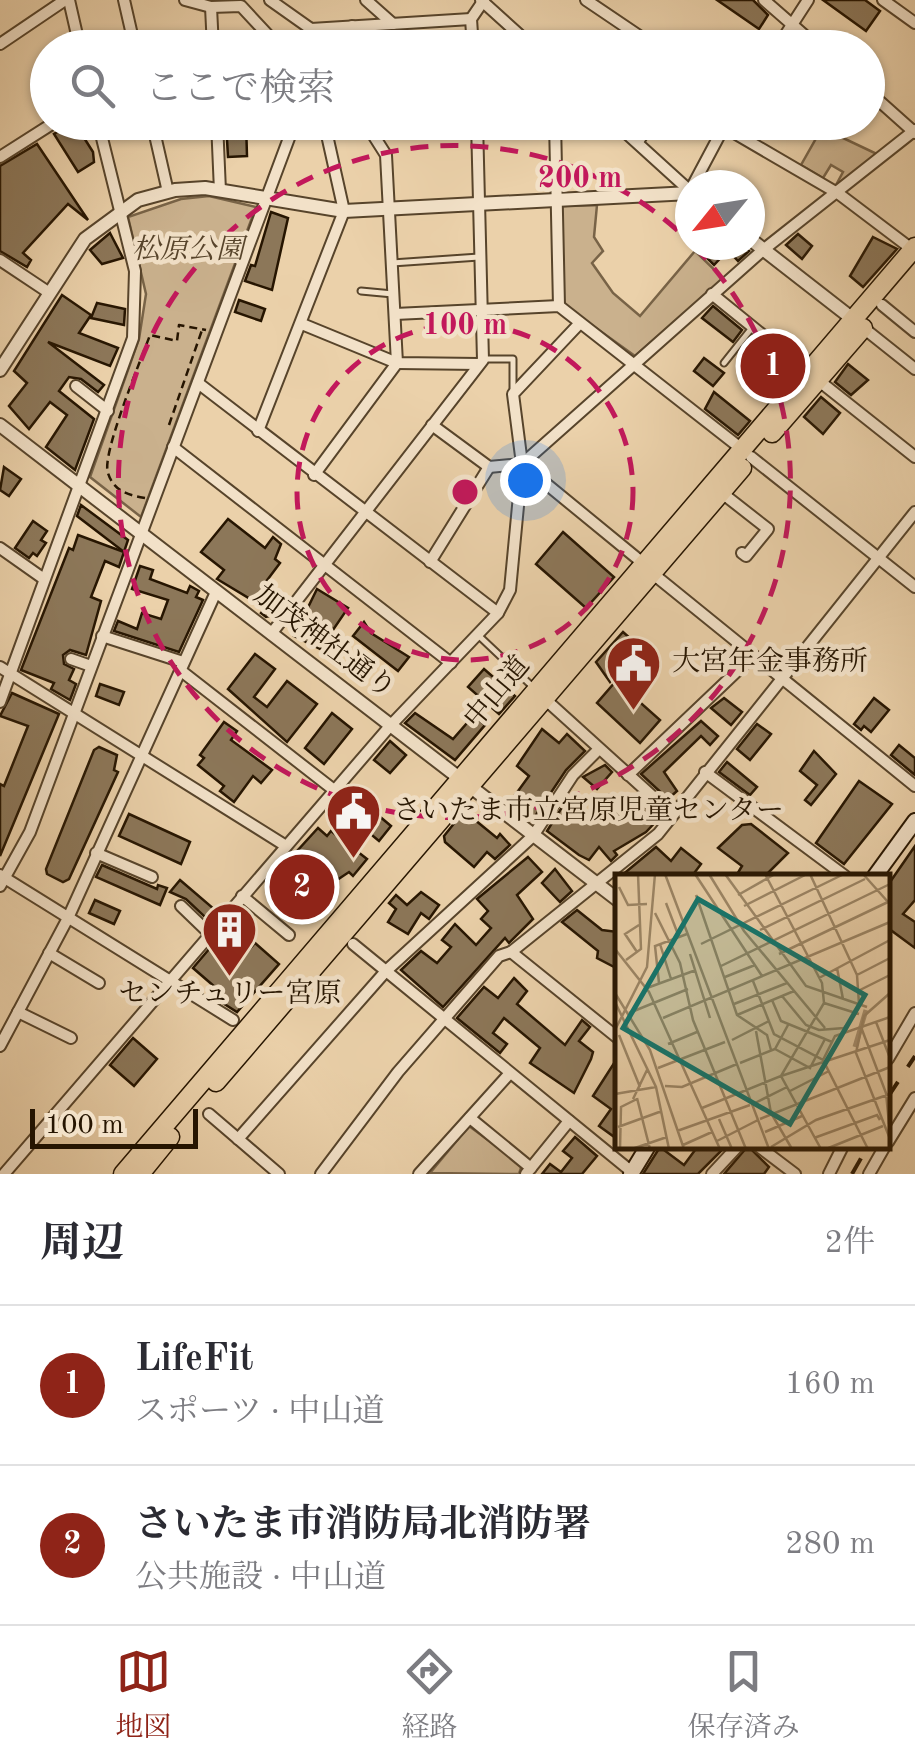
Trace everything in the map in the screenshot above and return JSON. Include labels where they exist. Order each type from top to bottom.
[{"type":"highway","name":"中山道","points":[[859,324],[882,305],[914,255]]},
{"type":"highway","name":"中山道","points":[[140,1174],[914,255]]},
{"type":"highway","name":"中山道","points":[[648,569],[722,493],[747,453]]},
{"type":"highway","name":"中山道","points":[[120,1174],[466,784]]},
{"type":"main road","points":[[876,874],[915,821]]},
{"type":"main road","points":[[631,1173],[646,1149]]},
{"type":"street","points":[[1,43],[67,0],[75,30]]},
{"type":"street","points":[[124,0],[131,30]]},
{"type":"street","points":[[185,0],[212,7],[240,6],[263,30]]},
{"type":"street","points":[[270,0],[311,28],[471,19]]},
{"type":"street","points":[[366,0],[393,24]]},
{"type":"street","points":[[586,0],[630,30]]},
{"type":"street","points":[[764,0],[800,30]]},
{"type":"street","points":[[789,30],[808,0]]},
{"type":"street","points":[[883,0],[915,24]]},
{"type":"street","points":[[472,30],[471,19],[482,1],[514,30]]},
{"type":"street","points":[[212,7],[213,30]]},
{"type":"street","points":[[352,26],[352,30]]},
{"type":"street","points":[[765,249],[914,132],[885,106]]},
{"type":"street","points":[[0,157],[30,138]]},
{"type":"street","points":[[0,702],[5,670],[44,579],[128,357],[137,304],[135,271],[102,140]]},
{"type":"street","points":[[156,140],[168,192]]},
{"type":"street","points":[[217,140],[220,191]]},
{"type":"street","points":[[233,1020],[170,978],[1,880],[30,832],[151,502],[168,444],[198,383],[288,140]]},
{"type":"street","points":[[258,431],[344,211],[329,140]]},
{"type":"street","points":[[314,476],[397,363],[386,155],[376,140]]},
{"type":"street","points":[[271,634],[481,362],[482,203],[478,140]]},
{"type":"street","points":[[554,140],[559,306]]},
{"type":"street","points":[[632,140],[675,177]]},
{"type":"street","points":[[701,170],[717,140]]},
{"type":"street","points":[[750,140],[839,194],[914,255]]},
{"type":"street","points":[[0,370],[86,239],[120,212],[168,192],[220,191],[344,211],[675,191]]},
{"type":"street","points":[[765,252],[915,369]]},
{"type":"street","points":[[0,260],[48,292]]},
{"type":"street","points":[[432,425],[488,467],[522,464],[751,260]]},
{"type":"street","points":[[712,294],[915,457]]},
{"type":"street","points":[[882,305],[915,332]]},
{"type":"street","points":[[395,314],[559,306],[915,586]]},
{"type":"street","points":[[4,1174],[390,726],[498,613],[510,590],[522,464],[513,394],[580,322]]},
{"type":"street","points":[[302,324],[397,363],[481,362]]},
{"type":"street","points":[[198,383],[314,476],[498,613]]},
{"type":"street","points":[[76,386],[108,411]]},
{"type":"street","name":"加茂神社通り","points":[[0,425],[615,898]]},
{"type":"street","points":[[168,444],[451,663]]},
{"type":"street","points":[[522,464],[915,786]]},
{"type":"street","points":[[430,562],[488,467]]},
{"type":"street","points":[[722,493],[768,528],[746,556],[742,553]]},
{"type":"street","points":[[321,1174],[443,1018],[499,956],[512,952],[658,834],[915,512]]},
{"type":"street","points":[[0,548],[44,579]]},
{"type":"street","points":[[0,1046],[68,918],[139,754],[216,592]]},
{"type":"street","points":[[102,636],[182,666],[334,790]]},
{"type":"street","points":[[628,775],[753,656]]},
{"type":"street","points":[[70,659],[91,666]]},
{"type":"street","points":[[5,670],[286,846]]},
{"type":"street","points":[[541,695],[672,814]]},
{"type":"street","points":[[238,1139],[386,971],[533,836],[573,775],[599,748]]},
{"type":"street","points":[[705,772],[841,874]]},
{"type":"street","points":[[96,853],[152,877]]},
{"type":"street","points":[[242,896],[288,935]]},
{"type":"street","points":[[181,906],[210,934]]},
{"type":"street","points":[[353,944],[631,1173]]},
{"type":"street","points":[[512,952],[615,1034]]},
{"type":"street","points":[[50,953],[99,983]]},
{"type":"street","points":[[18,1012],[71,1038]]},
{"type":"street","points":[[890,1056],[915,1012]]},
{"type":"street","points":[[421,1173],[510,1073]]},
{"type":"street","points":[[890,1138],[915,1098]]},
{"type":"street","points":[[209,1114],[279,1174]]},
{"type":"street","points":[[470,1118],[528,1171],[569,1122]]},
{"type":"street","points":[[712,1174],[735,1149]]},
{"type":"street","points":[[765,1149],[795,1174]]},
{"type":"street","points":[[829,1174],[842,1149]]},
{"type":"street","points":[[869,1174],[883,1149]]},
{"type":"street","points":[[254,1174],[264,1161]]},
{"type":"lane","points":[[638,146],[642,140]]},
{"type":"lane","points":[[392,262],[482,257]]},
{"type":"lane","points":[[361,291],[394,294]]},
{"type":"lane","points":[[724,362],[753,327]]},
{"type":"lane","points":[[481,362],[513,359],[513,394]]},
{"type":"lane","points":[[478,635],[541,695]]},
{"type":"path","points":[[151,502],[126,495],[114,485],[106,463],[112,436],[150,335],[178,341],[179,326],[217,332]]},
{"type":"path","points":[[168,444],[202,330]]},
{"type":"green space","points":[[815,140],[847,140],[879,155],[836,185],[843,172],[831,165],[823,178],[801,165]]},
{"type":"green space","name":"松原公園","points":[[209,196],[256,207],[141,517],[90,477],[139,339],[146,294],[128,217],[181,199]]},
{"type":"green space","points":[[597,205],[594,237],[603,251],[592,263],[613,293],[640,316],[687,260],[704,260],[724,279],[635,356],[564,305],[559,206]]},
{"type":"green space","points":[[469,1126],[522,1165],[519,1174],[430,1173]]},
{"type":"building","points":[[717,0],[753,0],[768,15],[759,29]]},
{"type":"building","points":[[823,0],[865,0],[880,11],[865,30]]},
{"type":"building","points":[[58,140],[85,140],[93,152],[94,162],[78,172]]},
{"type":"building","points":[[227,140],[247,140],[247,156],[228,157]]},
{"type":"building","points":[[37,144],[88,220],[68,204],[23,253],[31,260],[27,267],[0,251],[0,166]]},
{"type":"building","points":[[271,212],[288,218],[272,290],[245,281],[251,265],[255,266]]},
{"type":"building","points":[[110,233],[123,258],[102,264],[90,250]]},
{"type":"building","points":[[798,234],[812,246],[802,259],[786,245]]},
{"type":"building","points":[[873,237],[897,249],[863,287],[850,276]]},
{"type":"building","points":[[62,295],[91,315],[79,333],[118,348],[110,366],[48,342],[104,385],[98,392],[81,379],[69,377],[59,391],[94,419],[75,470],[46,447],[67,415],[50,402],[29,429],[9,406],[27,383],[14,371]]},
{"type":"building","points":[[239,300],[265,309],[261,321],[235,312]]},
{"type":"building","points":[[97,303],[125,309],[124,325],[91,318]]},
{"type":"building","points":[[713,306],[742,330],[733,342],[702,318]]},
{"type":"building","points":[[763,346],[793,371],[778,388],[748,363]]},
{"type":"building","points":[[704,358],[724,373],[713,386],[694,371]]},
{"type":"building","points":[[848,364],[868,380],[851,395],[835,382]]},
{"type":"building","points":[[714,392],[750,421],[738,435],[705,409]]},
{"type":"building","points":[[821,397],[840,413],[823,434],[804,417]]},
{"type":"building","points":[[4,467],[21,479],[9,496],[0,490]]},
{"type":"building","points":[[81,505],[128,540],[124,552],[77,516]]},
{"type":"building","points":[[228,519],[265,548],[273,537],[281,544],[275,559],[280,563],[262,587],[283,603],[274,615],[266,617],[261,613],[265,608],[217,579],[224,570],[201,552]]},
{"type":"building","points":[[33,521],[47,531],[41,540],[46,543],[37,556],[33,553],[29,558],[15,548]]},
{"type":"building","points":[[563,532],[614,577],[586,608],[536,564]]},
{"type":"building","points":[[78,535],[124,552],[119,567],[105,561],[91,597],[101,601],[86,655],[70,650],[63,655],[64,664],[74,669],[69,680],[76,684],[70,700],[51,689],[54,683],[21,670],[69,548],[73,550]]},
{"type":"building","points":[[140,566],[153,570],[150,579],[187,593],[190,586],[199,591],[196,597],[203,600],[179,652],[114,631],[118,621],[137,629],[142,613],[161,619],[168,600],[132,589]]},
{"type":"building","points":[[317,589],[348,608],[320,649],[294,636]]},
{"type":"building","points":[[364,622],[371,633],[409,657],[398,671],[353,636]]},
{"type":"building","points":[[623,632],[641,648],[610,682],[596,662]]},
{"type":"building","points":[[255,654],[275,669],[254,697],[267,707],[287,681],[317,704],[287,742],[228,689]]},
{"type":"building","points":[[484,669],[515,696],[499,714],[468,687]]},
{"type":"building","points":[[616,681],[660,720],[640,743],[597,703]]},
{"type":"building","points":[[100,684],[124,692],[119,705],[96,696]]},
{"type":"building","points":[[12,693],[59,714],[0,856],[0,784],[4,786],[28,726],[0,716]]},
{"type":"building","points":[[724,698],[742,712],[731,725],[711,708]]},
{"type":"building","points":[[874,698],[889,710],[871,732],[864,726],[861,730],[854,724]]},
{"type":"building","points":[[332,713],[352,729],[324,764],[305,748]]},
{"type":"building","points":[[415,713],[453,739],[474,715],[485,725],[455,760],[405,723]]},
{"type":"building","points":[[701,721],[718,736],[710,745],[701,736],[664,772],[677,791],[668,799],[641,774]]},
{"type":"building","points":[[224,722],[237,731],[231,740],[272,770],[261,783],[253,776],[234,802],[220,791],[224,786],[198,765],[204,758],[200,755]]},
{"type":"building","points":[[757,724],[771,734],[750,760],[737,749]]},
{"type":"building","points":[[542,729],[559,743],[567,734],[585,751],[566,770],[532,821],[510,802],[529,776],[517,766]]},
{"type":"building","points":[[390,741],[406,755],[390,773],[374,760]]},
{"type":"building","points":[[899,745],[915,758],[915,775],[891,755]]},
{"type":"building","points":[[99,747],[117,755],[114,770],[118,772],[69,879],[63,882],[47,874],[46,869],[94,750]]},
{"type":"building","points":[[814,751],[836,774],[811,805],[805,800],[817,785],[800,771]]},
{"type":"building","points":[[727,762],[757,787],[750,795],[719,772]]},
{"type":"building","points":[[605,765],[612,772],[597,789],[583,777]]},
{"type":"building","points":[[859,781],[892,804],[844,864],[816,843]]},
{"type":"building","points":[[347,789],[391,826],[379,841],[349,816],[339,823],[327,813]]},
{"type":"building","points":[[609,795],[634,815],[644,806],[661,816],[646,832],[614,851],[617,855],[611,861],[599,847],[589,860],[547,831],[564,804],[574,812],[578,807],[587,815]]},
{"type":"building","points":[[464,811],[510,845],[495,859],[487,852],[474,867],[445,842],[444,836]]},
{"type":"building","points":[[129,814],[190,842],[181,864],[119,836]]},
{"type":"building","points":[[751,824],[788,853],[767,874],[737,874],[742,866],[718,848],[742,825]]},
{"type":"building","points":[[318,828],[327,836],[331,831],[367,859],[353,876],[349,872],[337,880],[332,877],[307,907],[287,890],[301,873],[287,862]]},
{"type":"building","points":[[915,846],[915,900],[903,914],[915,922],[915,948],[890,929],[890,882]]},
{"type":"building","points":[[656,847],[671,861],[681,848],[701,864],[694,874],[623,874]]},
{"type":"building","points":[[528,857],[542,872],[517,895],[533,919],[509,943],[505,938],[443,1007],[401,970],[421,951],[437,963],[451,947],[442,940],[455,924],[476,945],[491,928],[481,919],[488,911],[477,899]]},
{"type":"building","points":[[102,865],[157,889],[158,885],[167,888],[160,905],[96,877]]},
{"type":"building","points":[[555,869],[572,891],[560,902],[542,883]]},
{"type":"building","points":[[180,880],[214,909],[206,918],[186,899],[170,892]]},
{"type":"building","points":[[421,892],[439,905],[429,919],[421,913],[408,934],[388,922],[396,909],[389,903],[396,895],[407,905]]},
{"type":"building","points":[[95,900],[120,911],[114,924],[89,913]]},
{"type":"building","points":[[577,910],[602,930],[615,932],[615,967],[597,958],[598,951],[562,922]]},
{"type":"building","name":"センチュリー宮原","points":[[255,943],[279,964],[237,1012],[218,1000],[223,994],[193,968],[210,948],[233,968]]},
{"type":"building","points":[[514,978],[527,991],[517,1004],[565,1045],[582,1020],[590,1027],[579,1041],[593,1052],[574,1093],[530,1063],[540,1048],[504,1018],[493,1033],[507,1044],[500,1053],[457,1018],[484,987],[498,998]]},
{"type":"building","points":[[133,1038],[157,1059],[134,1086],[110,1065]]},
{"type":"building","points":[[615,1062],[613,1136],[599,1126],[611,1109],[593,1096]]},
{"type":"building","points":[[575,1137],[597,1156],[582,1174],[542,1174],[550,1164],[561,1172],[572,1158],[563,1151]]},
{"type":"building","points":[[659,1149],[684,1165],[696,1149],[723,1149],[698,1174],[643,1174]]},
{"type":"building","points":[[745,1149],[751,1149],[769,1167],[764,1174],[724,1174]]},
{"type":"railway","points":[[890,1094],[915,1056]]},
{"type":"railway","points":[[852,1174],[866,1149]]},
{"type":"place","name":"LifeFit","points":[[773,366]]},
{"type":"place","name":"大宮年金事務所","points":[[633,712]]},
{"type":"place","name":"さいたま市立宮原児童センター","points":[[354,861]]},
{"type":"place","name":"さいたま市消防局北消防署","points":[[302,887]]},
{"type":"place","name":"センチュリー宮原","points":[[230,978]]}]
